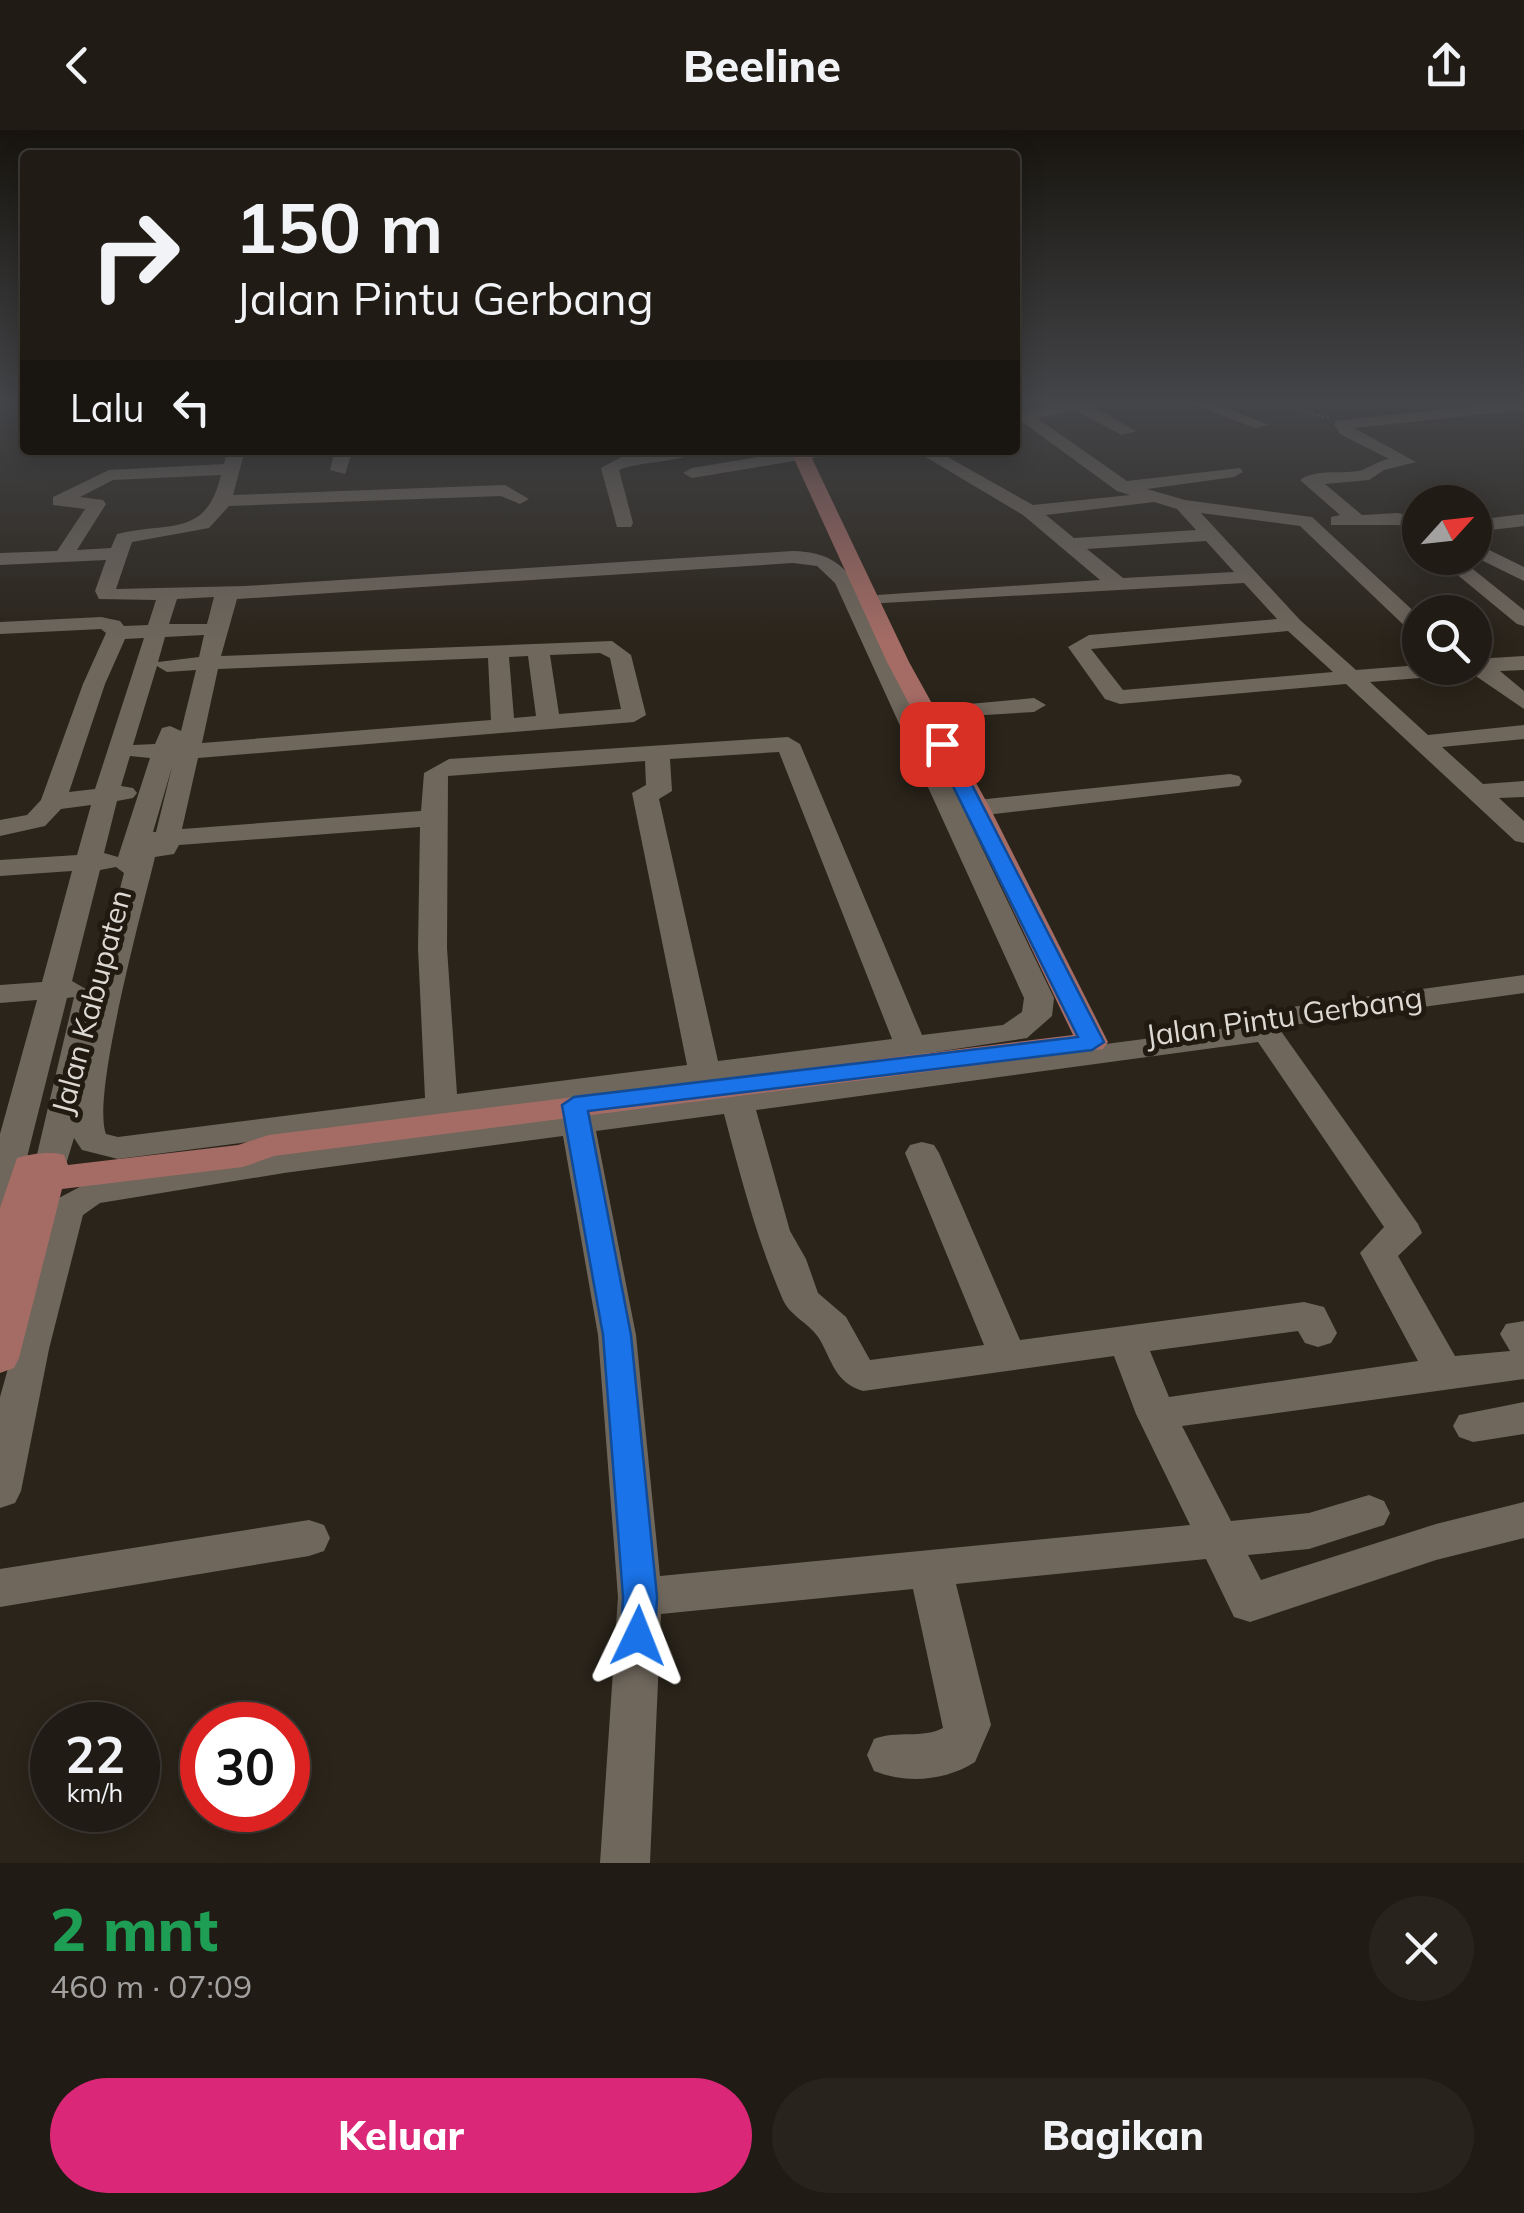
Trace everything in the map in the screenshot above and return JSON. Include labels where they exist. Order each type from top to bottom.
[{"type":"main road","points":[[814,481],[924,713],[977,808],[1092,1042]]},
{"type":"main road","name":"Jalan Pintu Gerbang","points":[[721,1088],[915,1056],[1092,1042]]},
{"type":"main road","points":[[31,1177],[123,1164],[243,1156],[269,1146],[442,1115],[576,1114]]},
{"type":"main road","name":"Jalan Kabupaten","points":[[0,1358],[7,1274],[31,1177]]},
{"type":"street","points":[[62,556],[97,504],[58,502],[92,481]]},
{"type":"street","points":[[106,595],[105,586],[116,554],[128,536],[204,526],[214,518],[228,481]]},
{"type":"street","points":[[613,481],[624,523]]},
{"type":"street","points":[[978,481],[1030,510],[1120,586]]},
{"type":"street","points":[[1114,481],[1183,505],[1262,518],[1402,521]]},
{"type":"street","points":[[1123,487],[1168,481]]},
{"type":"street","points":[[1310,481],[1358,521]]},
{"type":"street","points":[[222,500],[505,490],[520,499]]},
{"type":"street","points":[[1030,510],[1156,498]]},
{"type":"street","points":[[1183,505],[1293,624],[1524,835]]},
{"type":"street","points":[[1492,524],[1524,520]]},
{"type":"street","points":[[1305,521],[1402,611]]},
{"type":"street","points":[[1072,544],[1208,535]]},
{"type":"street","points":[[0,609],[72,605],[106,595],[189,593],[846,550]]},
{"type":"street","points":[[0,559],[116,554]]},
{"type":"street","points":[[442,1115],[431,987],[433,818],[436,773],[441,768],[788,744],[915,1056],[1016,1031],[1037,1016],[1040,1007],[834,564],[820,558],[233,593],[222,600],[188,664],[163,751],[167,838],[165,848],[144,851],[120,946],[88,1101],[86,1131],[94,1142],[118,1148],[721,1088],[1262,1026],[1400,1224],[1404,1233],[1378,1253],[1444,1372]]},
{"type":"street","points":[[1492,558],[1524,576]]},
{"type":"street","points":[[1468,575],[1524,620]]},
{"type":"street","points":[[875,608],[1247,578]]},
{"type":"street","points":[[31,1177],[62,990],[115,853],[127,793],[189,593]]},
{"type":"street","name":"Jalan Kabupaten","points":[[31,1177],[100,949],[127,793],[163,751],[188,664],[179,630],[189,593]]},
{"type":"street","points":[[875,608],[944,614]]},
{"type":"street","points":[[0,628],[101,623],[112,625],[117,633]]},
{"type":"street","points":[[1293,624],[1089,641],[1079,646],[1113,694],[1120,697],[1402,672]]},
{"type":"street","points":[[117,633],[179,630]]},
{"type":"street","points":[[0,828],[36,821],[54,802],[94,684],[117,633]]},
{"type":"street","points":[[188,664],[594,645],[620,655],[638,732],[650,735],[753,726]]},
{"type":"street","points":[[538,648],[548,723]]},
{"type":"street","points":[[498,650],[503,727]]},
{"type":"street","points":[[1492,665],[1524,664]]},
{"type":"street","points":[[1492,680],[1524,702]]},
{"type":"street","points":[[924,713],[1034,705]]},
{"type":"street","points":[[163,751],[634,715]]},
{"type":"street","points":[[1425,742],[1524,732]]},
{"type":"street","points":[[656,751],[658,790],[645,793],[721,1088],[772,1231],[788,1259],[802,1300],[833,1327],[858,1373],[870,1378],[1126,1338],[1304,1316],[1311,1317],[1318,1332]]},
{"type":"street","points":[[977,808],[1230,780]]},
{"type":"street","points":[[1478,792],[1524,788]]},
{"type":"street","points":[[54,802],[127,793]]},
{"type":"street","points":[[0,868],[115,853],[167,838],[433,818]]},
{"type":"street","name":"Jalan Pintu Gerbang","points":[[1092,1042],[1262,1026],[1524,984]]},
{"type":"street","points":[[0,994],[62,990]]},
{"type":"street","name":"Jalan Kabupaten","points":[[31,1177],[62,990]]},
{"type":"street","points":[[0,1491],[30,1349],[67,1209],[76,1200],[91,1193],[721,1088]]},
{"type":"street","points":[[576,1114],[617,1335],[640,1597],[625,1863]]},
{"type":"street","points":[[922,1153],[1008,1356]]},
{"type":"street","points":[[1126,1338],[1156,1414],[1253,1603],[1436,1542],[1524,1520]]},
{"type":"street","points":[[1156,1414],[1444,1372],[1522,1347]]},
{"type":"street","points":[[1473,1426],[1524,1418]]},
{"type":"street","points":[[640,1597],[1309,1531],[1369,1514]]},
{"type":"street","points":[[0,1588],[309,1538]]},
{"type":"street","points":[[892,1755],[937,1755],[957,1750],[966,1740],[967,1725],[930,1568]]},
{"type":"route","points":[[638,1636],[640,1597],[617,1335],[574,1105],[1092,1042],[942,744]]}]
